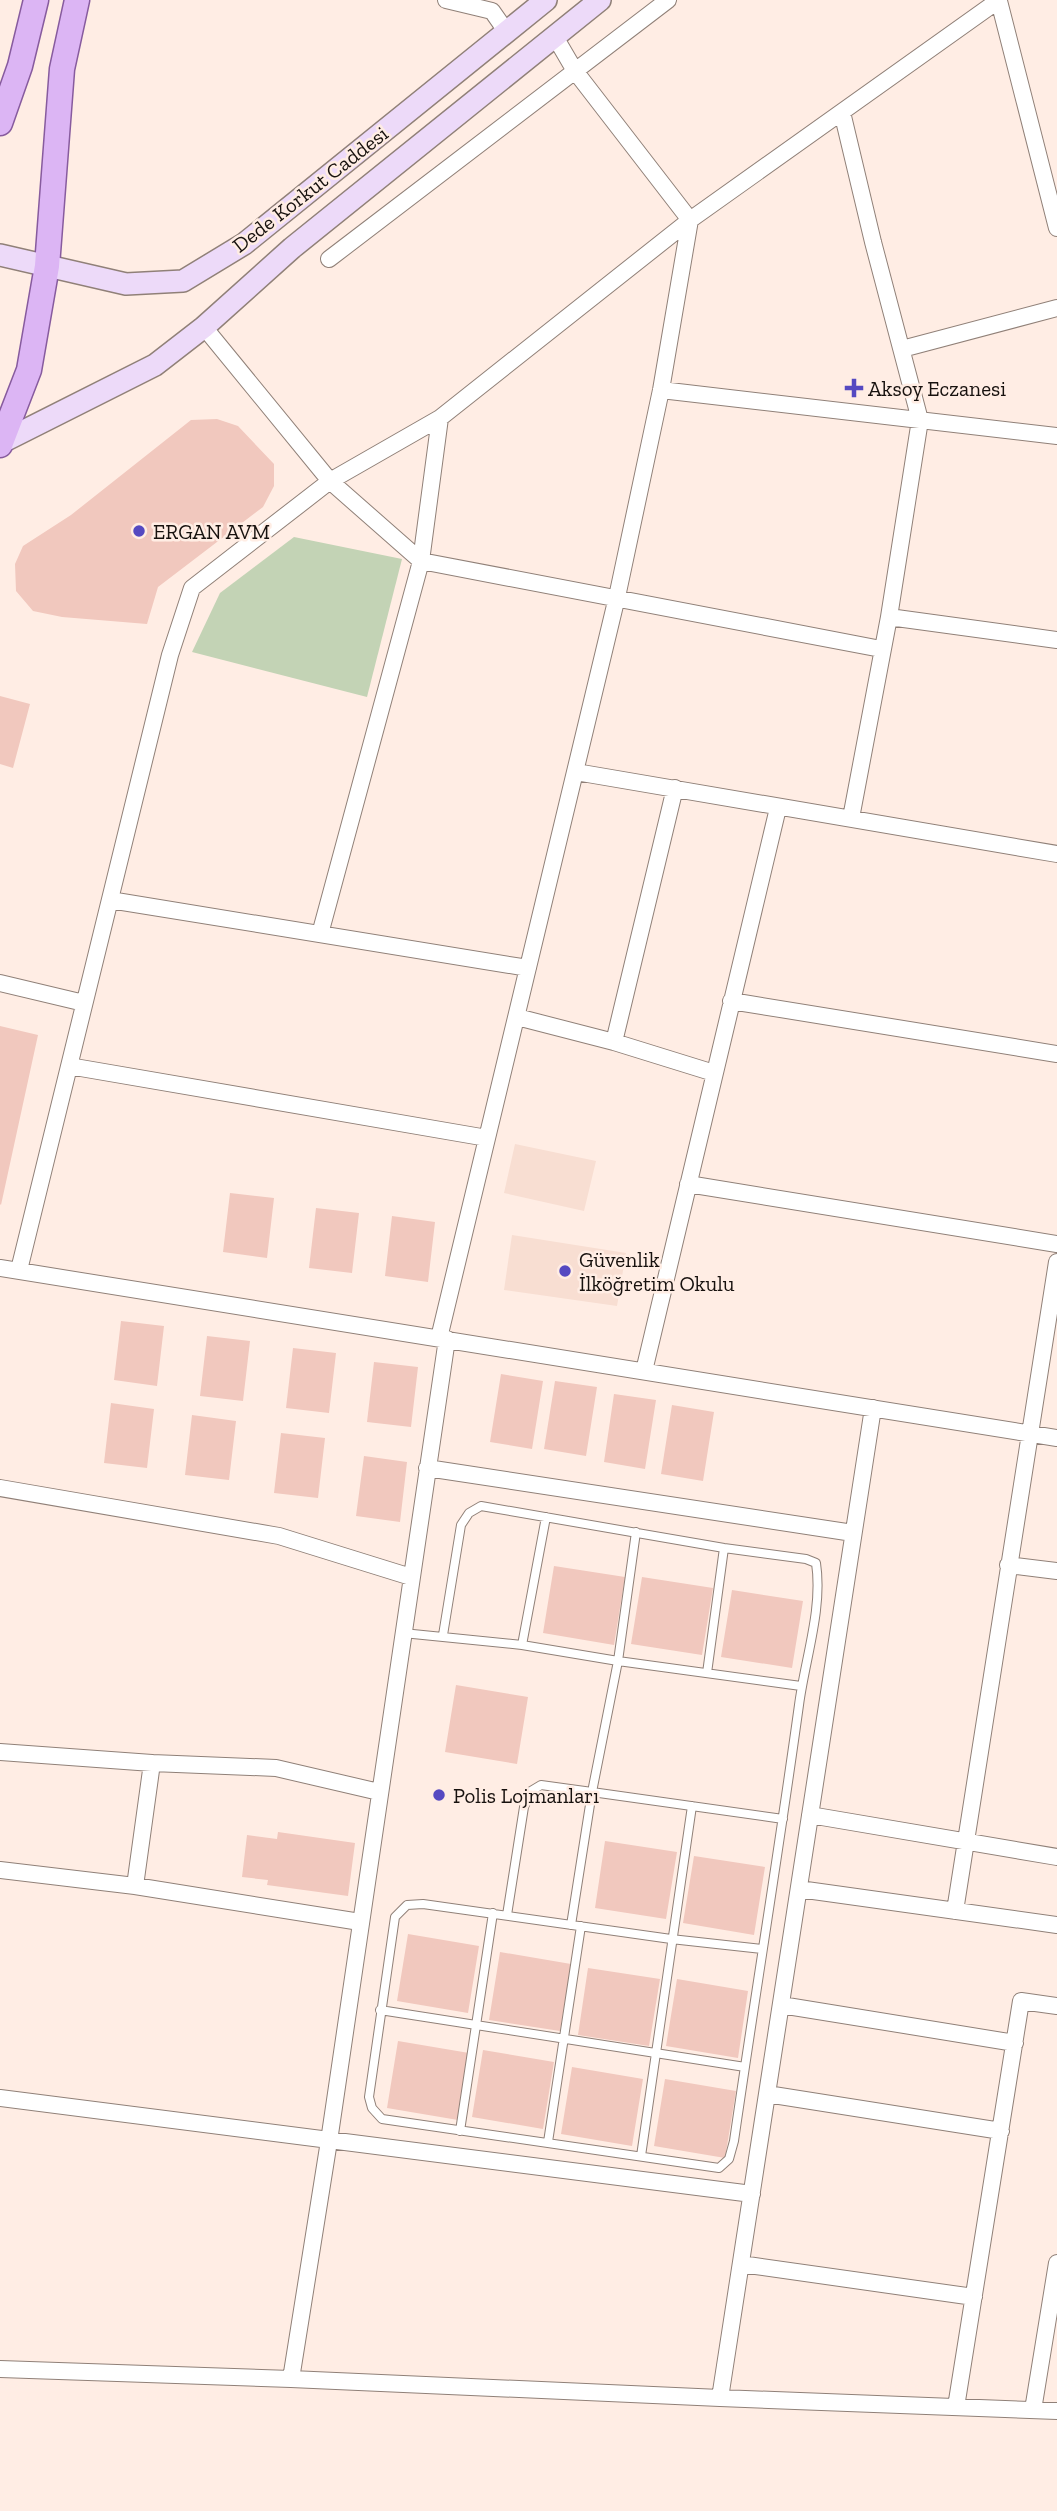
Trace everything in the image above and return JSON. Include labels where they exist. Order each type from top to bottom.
[{"type":"main road","points":[[0,123],[20,66],[36,0]]},
{"type":"main road","points":[[0,444],[29,370],[47,266],[62,69],[77,0]]},
{"type":"main road","name":"Dede Korkut Caddesi","points":[[0,255],[125,284],[183,281],[244,244],[546,0]]},
{"type":"main road","name":"Dede Korkut Caddesi","points":[[0,444],[155,365],[204,327],[292,248],[600,0]]},
{"type":"street","points":[[446,0],[494,6],[506,31]]},
{"type":"street","points":[[329,259],[668,0]]},
{"type":"street","points":[[19,1270],[170,655],[192,588],[330,481],[440,418],[690,220],[999,0],[1057,228]]},
{"type":"street","points":[[291,2379],[427,1468],[443,1338],[487,1138],[617,597],[661,390],[690,220],[575,71],[554,35]]},
{"type":"street","points":[[842,112],[920,420],[889,617],[851,818]]},
{"type":"street","points":[[902,349],[1057,308]]},
{"type":"street","points":[[204,327],[330,481],[421,561],[881,649]]},
{"type":"street","points":[[661,390],[1057,436]]},
{"type":"street","points":[[320,934],[421,561],[440,418]]},
{"type":"street","points":[[889,617],[1057,640]]},
{"type":"street","points":[[576,772],[1057,854]]},
{"type":"street","points":[[614,1042],[675,788]]},
{"type":"street","points":[[644,1371],[778,808]]},
{"type":"street","points":[[110,900],[528,968]]},
{"type":"street","points":[[0,983],[84,1003]]},
{"type":"street","points":[[731,1001],[1057,1054]]},
{"type":"street","points":[[517,1017],[614,1042],[714,1073]]},
{"type":"street","points":[[69,1066],[487,1138]]},
{"type":"street","points":[[688,1184],[1057,1244]]},
{"type":"street","points":[[955,1911],[1057,1262]]},
{"type":"street","points":[[1,1272],[19,1270],[1057,1438]]},
{"type":"street","points":[[720,2398],[873,1408]]},
{"type":"street","points":[[427,1468],[853,1533]]},
{"type":"street","points":[[0,1488],[279,1536],[411,1577]]},
{"type":"street","points":[[1009,1565],[1057,1571]]},
{"type":"street","points":[[0,1752],[152,1763],[276,1768],[379,1792]]},
{"type":"street","points":[[135,1886],[152,1763]]},
{"type":"street","points":[[810,1815],[1057,1857]]},
{"type":"street","points":[[0,1870],[135,1886],[360,1922]]},
{"type":"street","points":[[799,1889],[1057,1925]]},
{"type":"street","points":[[956,2407],[1021,2001],[1057,2006]]},
{"type":"street","points":[[781,2005],[1014,2043]]},
{"type":"street","points":[[767,2094],[1000,2131]]},
{"type":"street","points":[[0,2098],[752,2194]]},
{"type":"street","points":[[741,2264],[974,2297]]},
{"type":"street","points":[[1033,2410],[1056,2272]]},
{"type":"street","points":[[0,2369],[1057,2411]]},
{"type":"lane","points":[[443,1635],[461,1525],[469,1513],[481,1506],[724,1548],[806,1559],[816,1563],[819,1585],[801,1686],[734,2141],[729,2159],[719,2168],[382,2119],[372,2108],[369,2097],[395,1917],[407,1905],[423,1904],[762,1949]]},
{"type":"lane","points":[[522,1644],[546,1517]]},
{"type":"lane","points":[[571,1925],[592,1792],[618,1661],[636,1532]]},
{"type":"lane","points":[[708,1673],[724,1548]]},
{"type":"lane","points":[[402,1633],[522,1644],[618,1661],[801,1686]]},
{"type":"lane","points":[[507,1915],[524,1807],[531,1791],[541,1784],[783,1819]]},
{"type":"lane","points":[[641,2156],[692,1806]]},
{"type":"lane","points":[[460,2131],[493,1913]]},
{"type":"lane","points":[[548,2142],[581,1926]]},
{"type":"lane","points":[[380,2010],[745,2067]]},
{"type":"shaded area","name":"Güvenlik İlköğretim Okulu","points":[[515,1144],[596,1161],[584,1211],[504,1193]]},
{"type":"shaded area","name":"Güvenlik İlköğretim Okulu","points":[[512,1235],[626,1253],[617,1306],[504,1290]]},
{"type":"green space","points":[[294,537],[402,559],[367,697],[192,652],[220,593]]},
{"type":"building","name":"ERGAN AVM","points":[[217,419],[238,426],[274,464],[274,486],[263,507],[158,587],[147,624],[62,617],[33,611],[16,591],[15,564],[23,546],[71,515],[191,420]]},
{"type":"building","points":[[0,696],[30,704],[13,768],[0,764]]},
{"type":"building","points":[[0,1026],[38,1035],[1,1205],[0,1204]]},
{"type":"building","points":[[230,1193],[274,1198],[267,1258],[223,1252]]},
{"type":"building","points":[[316,1208],[359,1213],[352,1273],[309,1268]]},
{"type":"building","points":[[392,1216],[435,1222],[428,1282],[385,1276]]},
{"type":"building","points":[[121,1321],[164,1326],[157,1386],[114,1380]]},
{"type":"building","points":[[207,1336],[250,1341],[243,1401],[200,1396]]},
{"type":"building","points":[[293,1348],[336,1353],[329,1413],[286,1408]]},
{"type":"building","points":[[374,1362],[418,1367],[411,1427],[367,1422]]},
{"type":"building","points":[[501,1374],[543,1381],[532,1449],[490,1442]]},
{"type":"building","points":[[555,1381],[597,1387],[586,1456],[544,1449]]},
{"type":"building","points":[[614,1394],[656,1400],[645,1469],[604,1462]]},
{"type":"building","points":[[111,1403],[154,1409],[147,1468],[104,1463]]},
{"type":"building","points":[[672,1405],[714,1412],[703,1481],[661,1474]]},
{"type":"building","points":[[192,1415],[236,1421],[229,1480],[185,1475]]},
{"type":"building","points":[[281,1433],[325,1438],[318,1498],[274,1493]]},
{"type":"building","points":[[364,1456],[407,1462],[400,1522],[356,1516]]},
{"type":"building","points":[[554,1566],[625,1577],[614,1645],[543,1633]]},
{"type":"building","points":[[642,1577],[713,1588],[702,1655],[631,1644]]},
{"type":"building","points":[[732,1590],[803,1601],[792,1668],[721,1657]]},
{"type":"building","points":[[456,1685],[528,1697],[517,1764],[445,1752]]},
{"type":"building","points":[[278,1832],[355,1843],[348,1896],[267,1885],[268,1880],[242,1877],[247,1835],[277,1839]]},
{"type":"building","points":[[605,1841],[677,1852],[666,1919],[595,1908]]},
{"type":"building","points":[[694,1856],[765,1867],[754,1935],[683,1923]]},
{"type":"building","points":[[408,1934],[479,1946],[468,2013],[397,2001]]},
{"type":"building","points":[[500,1952],[571,1964],[560,2031],[489,2020]]},
{"type":"building","points":[[588,1968],[660,1979],[649,2046],[578,2035]]},
{"type":"building","points":[[677,1979],[748,1991],[738,2058],[666,2046]]},
{"type":"building","points":[[398,2041],[469,2053],[458,2120],[387,2108]]},
{"type":"building","points":[[483,2050],[554,2062],[543,2129],[472,2117]]},
{"type":"building","points":[[572,2067],[643,2079],[632,2146],[561,2134]]},
{"type":"building","points":[[665,2079],[736,2091],[725,2158],[654,2146]]},
{"type":"place","name":"Aksoy Eczanesi","points":[[854,388]]},
{"type":"place","name":"ERGAN AVM","points":[[139,531]]},
{"type":"place","name":"Güvenlik İlköğretim Okulu","points":[[565,1271]]},
{"type":"place","name":"Polis Lojmanları","points":[[439,1795]]}]
